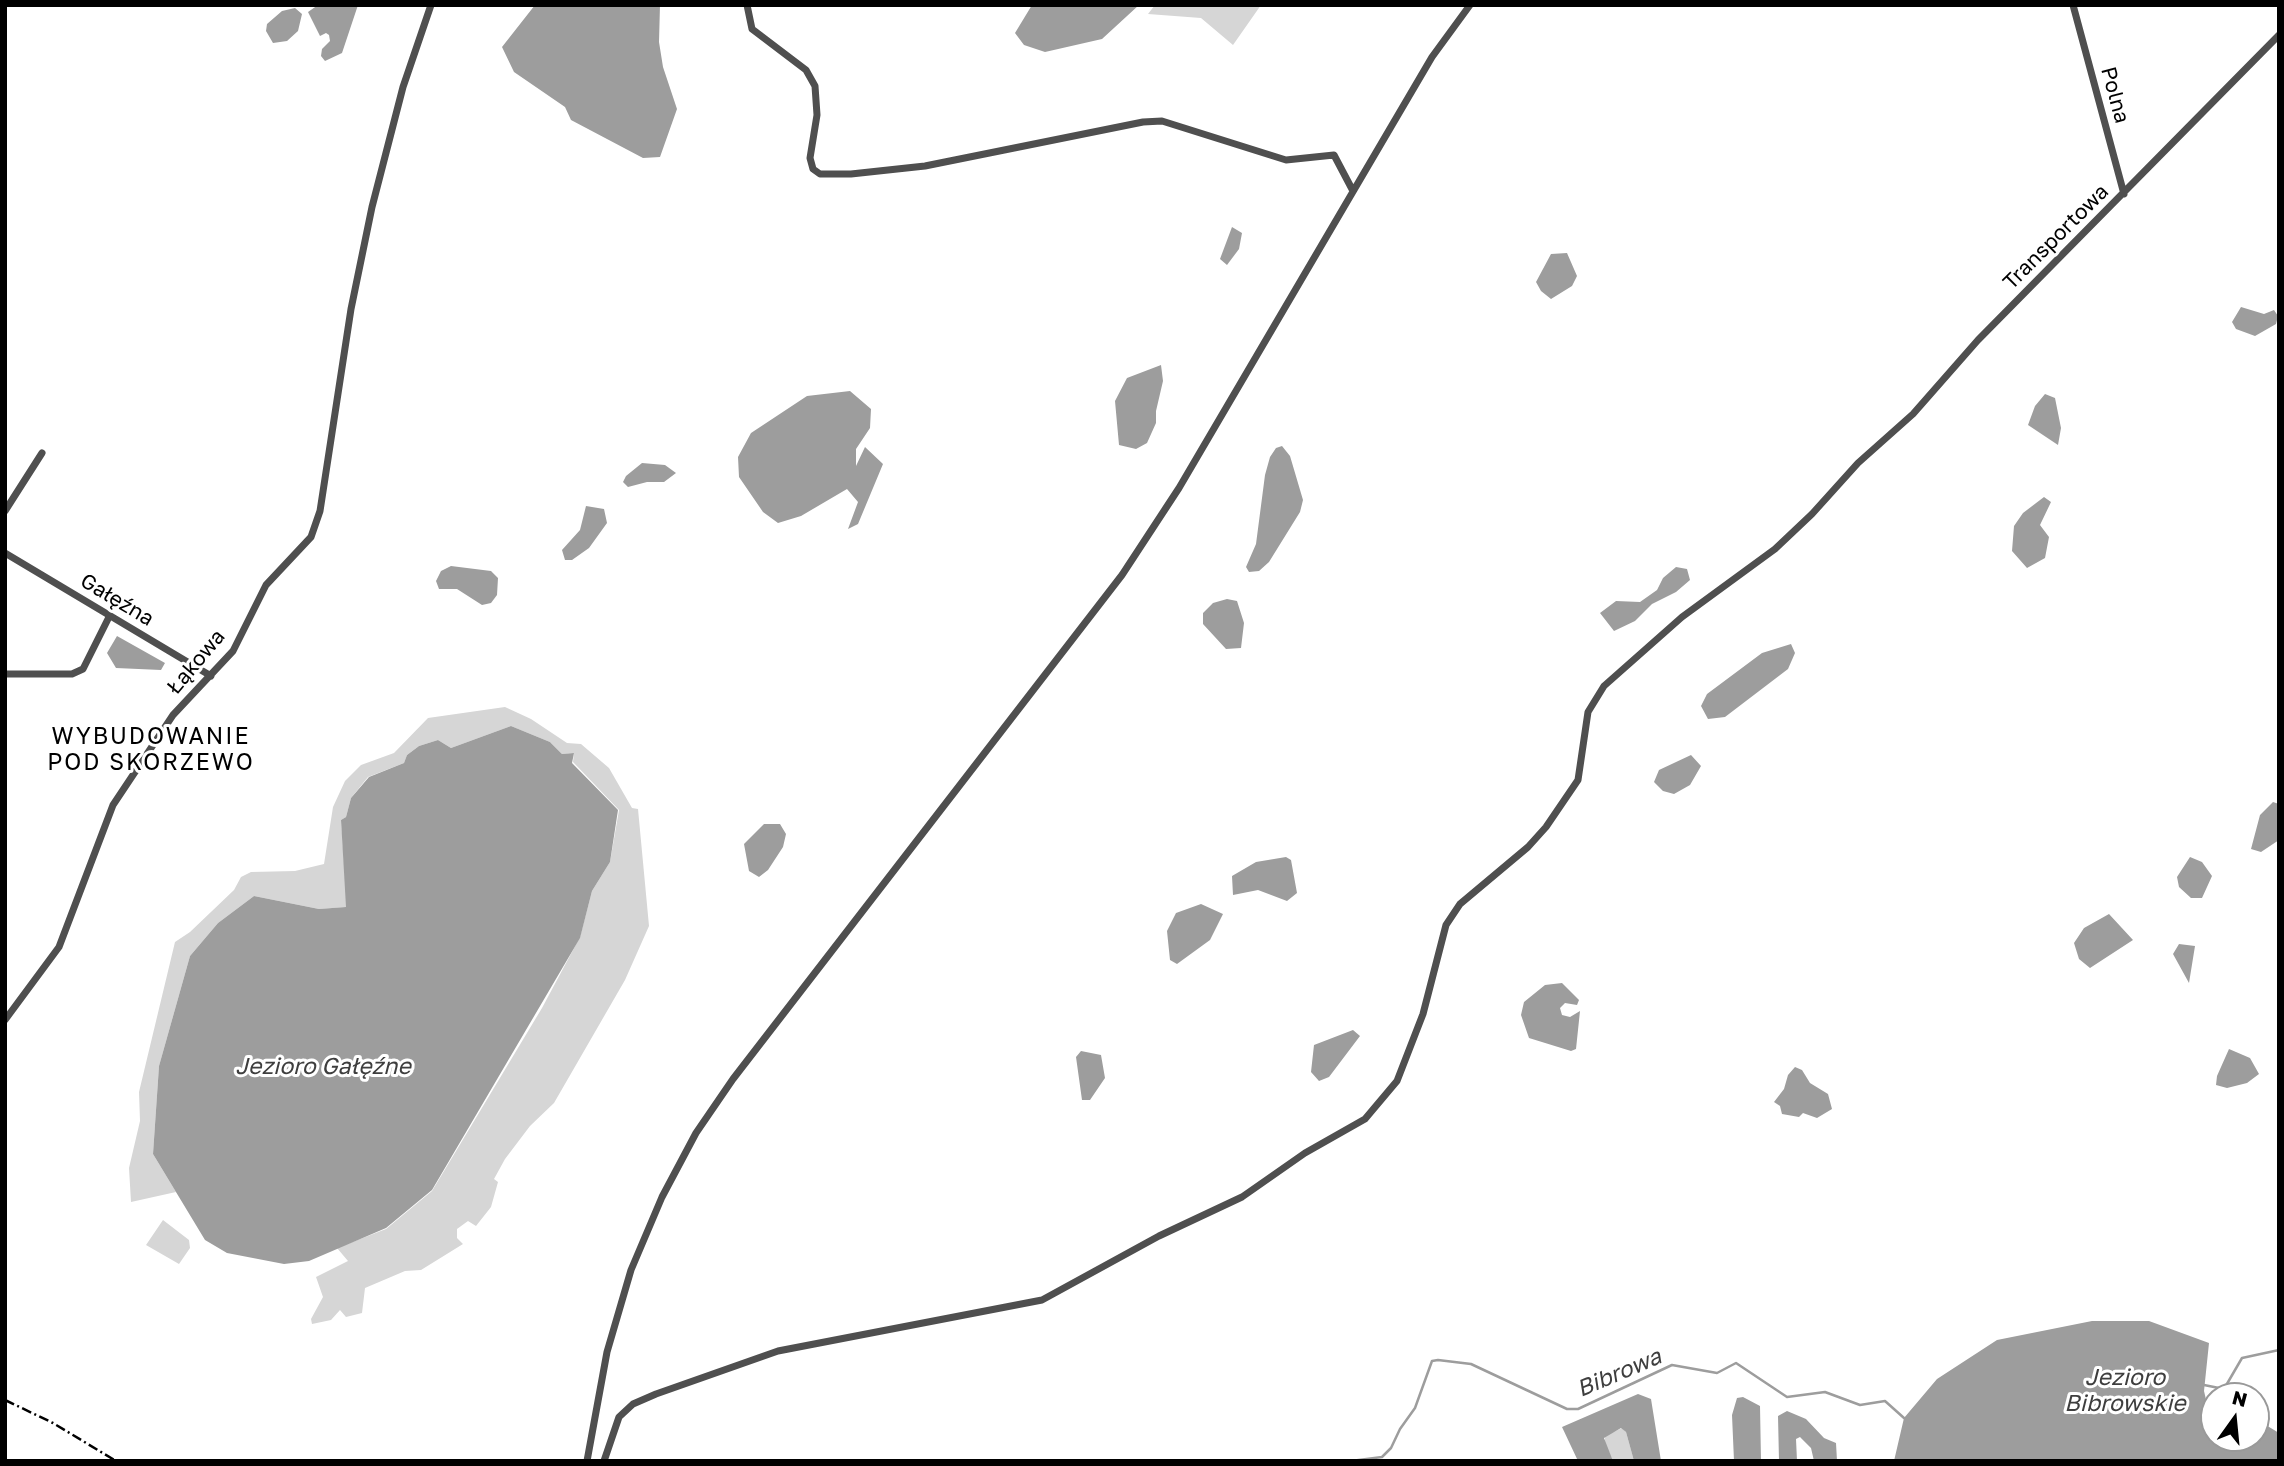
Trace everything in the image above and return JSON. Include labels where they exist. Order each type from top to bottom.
[{"type":"street","name":"Łąkowa","points":[[5,1020],[60,947],[113,805],[173,716],[233,651],[266,585],[310,537],[320,511],[335,430],[351,309],[372,207],[403,87],[431,5]]},
{"type":"street","points":[[747,5],[748,20],[761,37],[806,70],[815,86],[817,115],[810,158],[813,169],[820,174],[851,174],[925,166],[1143,122],[1162,121],[1286,160],[1334,155],[1353,191]]},
{"type":"street","points":[[587,1461],[605,1363],[631,1270],[662,1197],[696,1133],[733,1079],[1122,575],[1179,488],[1432,57],[1470,5]]},
{"type":"street","name":"Polna","points":[[2073,5],[2124,194]]},
{"type":"street","name":"Transportowa","points":[[604,1461],[619,1417],[633,1404],[703,1376],[778,1351],[1042,1300],[1160,1236],[1242,1197],[1306,1153],[1365,1119],[1396,1081],[1423,1013],[1446,925],[1460,904],[1528,847],[1546,827],[1578,780],[1588,712],[1604,686],[1682,617],[1775,549],[1858,463],[1913,414],[1978,340],[2279,35]]},
{"type":"street","points":[[5,511],[42,453]]},
{"type":"street","name":"Gałęźna","points":[[5,553],[211,677]]},
{"type":"street","points":[[5,674],[72,674],[83,669],[109,617]]},
{"type":"shaded area","points":[[1155,5],[1261,5],[1233,45],[1201,18],[1148,14]]},
{"type":"shaded area","points":[[505,707],[531,719],[567,743],[581,744],[609,768],[632,808],[638,809],[649,926],[625,980],[554,1103],[530,1126],[505,1159],[494,1179],[498,1182],[491,1207],[476,1226],[468,1221],[457,1229],[457,1238],[463,1244],[421,1270],[405,1271],[365,1288],[362,1313],[346,1317],[340,1310],[331,1320],[312,1324],[311,1319],[323,1297],[316,1277],[348,1261],[337,1248],[386,1229],[432,1191],[542,1008],[580,937],[592,891],[610,862],[619,810],[573,762],[574,753],[562,754],[550,742],[511,726],[451,748],[438,740],[419,746],[407,755],[404,763],[368,777],[351,798],[346,817],[341,820],[347,907],[319,909],[254,896],[218,923],[190,956],[159,1066],[153,1154],[176,1192],[131,1202],[129,1168],[140,1121],[139,1092],[175,942],[190,932],[234,890],[241,877],[251,872],[295,871],[324,864],[333,807],[345,781],[361,765],[394,753],[428,718]]},
{"type":"shaded area","points":[[163,1220],[189,1240],[190,1248],[179,1264],[146,1245]]},
{"type":"shaded area","points":[[1622,1428],[1626,1432],[1634,1461],[1613,1461],[1605,1443],[1605,1436]]},
{"type":"water","points":[[318,5],[358,5],[342,53],[325,61],[321,56],[322,49],[330,41],[329,35],[326,33],[320,36],[308,12]]},
{"type":"water","points":[[535,5],[660,5],[659,42],[663,67],[677,109],[660,157],[643,158],[571,120],[565,107],[514,72],[502,47]]},
{"type":"water","points":[[1032,5],[1139,5],[1102,39],[1045,52],[1024,45],[1015,33]]},
{"type":"water","points":[[295,8],[302,14],[298,31],[287,41],[273,43],[266,31],[267,24],[282,11]]},
{"type":"water","points":[[1232,227],[1242,233],[1239,249],[1227,265],[1220,259]]},
{"type":"water","points":[[1567,253],[1577,276],[1572,286],[1551,299],[1541,291],[1536,282],[1551,254]]},
{"type":"water","points":[[2241,307],[2264,314],[2274,310],[2278,316],[2276,324],[2255,336],[2236,329],[2232,322]]},
{"type":"water","points":[[1161,365],[1163,381],[1156,423],[1147,443],[1136,449],[1119,445],[1115,401],[1127,378]]},
{"type":"water","points":[[850,391],[871,409],[870,428],[856,449],[856,466],[865,447],[883,464],[858,524],[848,529],[858,502],[847,489],[801,516],[778,523],[763,512],[739,477],[738,457],[751,433],[807,396]]},
{"type":"water","points":[[2045,394],[2055,398],[2061,428],[2058,445],[2028,425],[2035,406]]},
{"type":"water","points":[[1282,446],[1290,456],[1303,500],[1300,512],[1269,562],[1259,571],[1249,572],[1246,567],[1256,544],[1265,475],[1270,457],[1276,448]]},
{"type":"water","points":[[642,463],[665,465],[676,473],[664,482],[647,482],[628,487],[623,482],[626,476]]},
{"type":"water","points":[[2044,497],[2051,502],[2040,525],[2049,537],[2045,558],[2027,568],[2012,551],[2014,526],[2023,513]]},
{"type":"water","points":[[586,506],[604,509],[607,523],[589,548],[572,560],[565,560],[562,550],[580,530]]},
{"type":"water","points":[[451,566],[491,571],[498,578],[497,595],[491,603],[482,605],[457,589],[439,589],[436,581],[441,571]]},
{"type":"water","points":[[1676,567],[1687,569],[1690,580],[1676,592],[1652,604],[1635,621],[1614,631],[1600,613],[1616,601],[1640,602],[1657,590],[1663,578]]},
{"type":"water","points":[[1227,599],[1237,601],[1244,623],[1241,648],[1226,649],[1203,624],[1203,613],[1213,603]]},
{"type":"water","points":[[117,636],[165,663],[161,670],[116,668],[107,653]]},
{"type":"water","points":[[1791,644],[1795,653],[1788,669],[1725,717],[1708,719],[1701,706],[1707,694],[1762,653]]},
{"type":"water","name":"Jezioro Gałęźne","points":[[511,726],[550,742],[562,754],[574,753],[572,763],[618,810],[610,862],[592,891],[580,938],[432,1190],[386,1228],[309,1261],[284,1264],[227,1253],[205,1240],[153,1154],[159,1066],[190,956],[218,923],[254,896],[319,909],[346,907],[341,820],[346,817],[351,798],[369,777],[404,763],[407,755],[419,746],[438,740],[451,748]]},
{"type":"water","points":[[1691,755],[1701,766],[1690,785],[1674,794],[1663,791],[1654,782],[1659,770]]},
{"type":"water","points":[[2273,802],[2279,804],[2279,840],[2261,852],[2251,849],[2260,815]]},
{"type":"water","points":[[764,824],[780,824],[786,834],[783,847],[768,870],[759,877],[749,871],[744,844]]},
{"type":"water","points":[[1286,857],[1291,860],[1297,893],[1287,901],[1258,890],[1233,895],[1232,876],[1256,862]]},
{"type":"water","points":[[2190,857],[2202,862],[2212,876],[2202,898],[2191,898],[2179,887],[2177,877]]},
{"type":"water","points":[[1201,904],[1223,914],[1210,940],[1177,964],[1170,960],[1167,931],[1176,913]]},
{"type":"water","points":[[2109,914],[2133,940],[2090,968],[2079,959],[2074,943],[2084,928]]},
{"type":"water","points":[[2179,944],[2195,946],[2189,983],[2173,954]]},
{"type":"water","points":[[1562,983],[1579,1000],[1577,1005],[1565,1003],[1560,1008],[1562,1015],[1570,1017],[1580,1011],[1576,1049],[1571,1051],[1529,1038],[1521,1015],[1524,1002],[1545,985]]},
{"type":"water","points":[[1353,1030],[1360,1036],[1329,1077],[1319,1081],[1311,1072],[1314,1045]]},
{"type":"water","points":[[2229,1049],[2250,1058],[2259,1074],[2247,1083],[2227,1088],[2216,1085],[2217,1076]]},
{"type":"water","points":[[1081,1051],[1101,1055],[1105,1078],[1090,1100],[1082,1100],[1076,1057]]},
{"type":"water","points":[[1795,1067],[1802,1070],[1810,1083],[1828,1094],[1832,1109],[1817,1118],[1803,1113],[1799,1117],[1782,1114],[1780,1106],[1774,1102]]},
{"type":"water","name":"Jezioro Bibrowskie","points":[[2092,1321],[2149,1321],[2209,1343],[2205,1382],[2200,1382],[2200,1452],[2270,1452],[2270,1428],[2279,1433],[2279,1461],[1894,1461],[1904,1418],[1937,1379],[1997,1340]]},
{"type":"water","points":[[1638,1394],[1651,1399],[1661,1461],[1634,1461],[1626,1432],[1621,1428],[1604,1438],[1613,1461],[1578,1461],[1562,1427]]},
{"type":"water","points":[[1743,1397],[1760,1406],[1761,1461],[1734,1461],[1732,1415],[1737,1398]]},
{"type":"water","points":[[1787,1411],[1806,1419],[1824,1438],[1836,1443],[1837,1461],[1814,1461],[1811,1448],[1800,1437],[1796,1439],[1797,1461],[1779,1461],[1778,1416]]},
{"type":"waterway","name":"Bibrowa","points":[[2228,1382],[2242,1358],[2279,1350]]},
{"type":"waterway","name":"Bibrowa","points":[[1351,1461],[1382,1457],[1391,1448],[1415,1408],[1432,1361],[1438,1360],[1471,1364],[1567,1409],[1578,1409],[1672,1365],[1717,1373],[1736,1363],[1787,1397],[1825,1392],[1860,1405],[1885,1401],[1904,1418]]},
{"type":"railway","points":[[5,1400],[53,1423],[116,1461]]},
{"type":"district","name":"WYBUDOWANIE POD SKORZEWO","points":[[151,750]]}]
